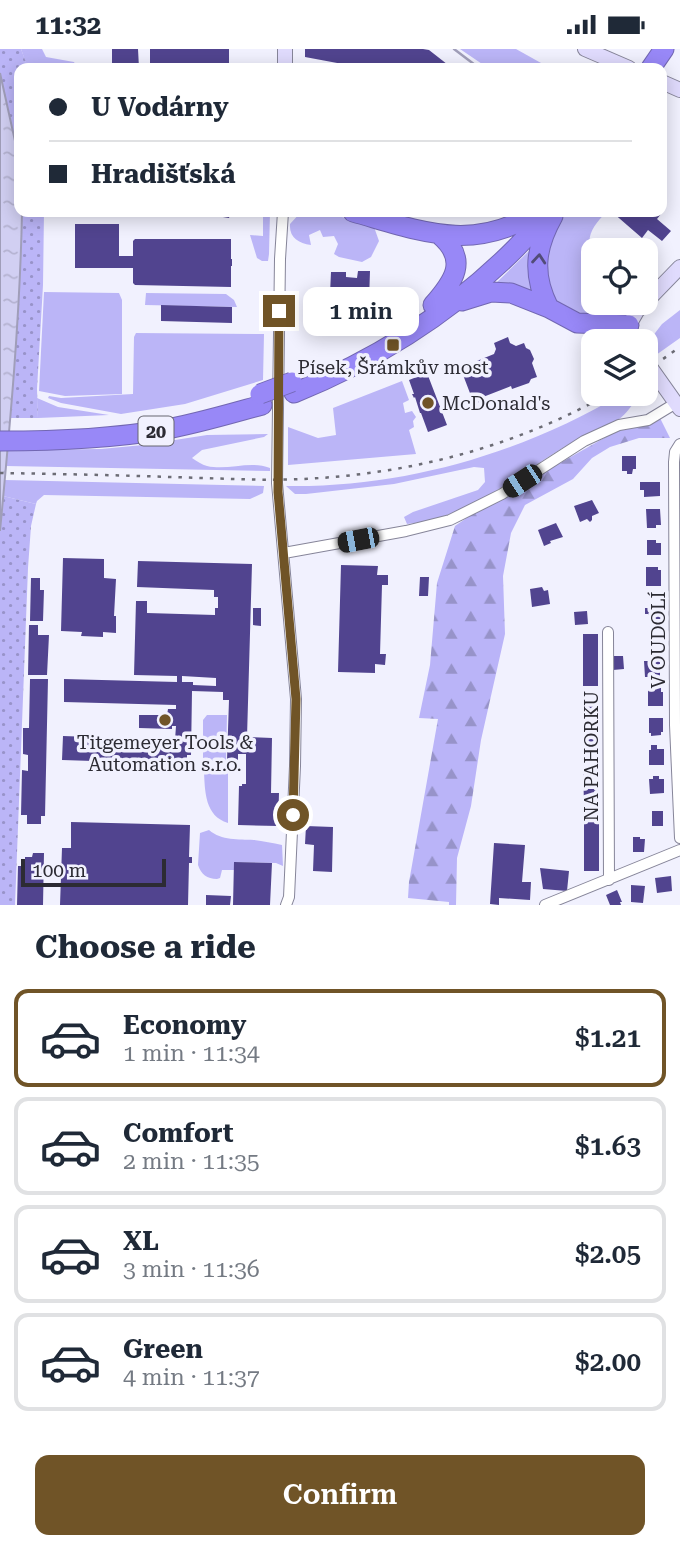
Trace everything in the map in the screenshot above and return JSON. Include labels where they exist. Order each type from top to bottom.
[{"type":"highway","points":[[373,217],[440,235],[470,236],[499,231],[528,217]]},
{"type":"highway","name":"20","points":[[0,440],[46,435],[112,436],[162,430],[212,419],[350,368],[408,335],[531,217]]},
{"type":"highway","name":"20","points":[[442,305],[500,263],[545,217]]},
{"type":"highway","points":[[549,308],[540,286],[537,261],[544,234],[553,217]]},
{"type":"highway","points":[[440,235],[449,242],[457,265],[442,305]]},
{"type":"highway","points":[[442,305],[499,292],[511,293],[577,323],[609,329]]},
{"type":"highway","name":"20","points":[[0,428],[46,435]]},
{"type":"street","points":[[585,49],[618,63]]},
{"type":"street","points":[[283,217],[278,483],[296,699],[289,897],[286,905]]},
{"type":"street","points":[[658,289],[680,267]]},
{"type":"street","points":[[284,553],[406,531],[450,520],[502,494],[584,440],[619,425],[648,420],[678,407],[658,378]]},
{"type":"street","name":"V OUDOLÍ","points":[[680,443],[674,462],[676,725],[680,838]]},
{"type":"street","name":"NA PAHORKU","points":[[607,632],[609,880]]},
{"type":"street","points":[[545,905],[680,850]]},
{"type":"shaded area","points":[[0,49],[21,49],[26,63],[14,63],[14,136],[0,73]]},
{"type":"shaded area","points":[[21,49],[42,49],[46,57],[74,63],[26,63]]},
{"type":"shaded area","points":[[460,49],[516,49],[541,63],[481,63]]},
{"type":"shaded area","points":[[22,217],[44,217],[38,418],[10,418]]},
{"type":"shaded area","points":[[263,217],[270,217],[268,261],[257,258],[250,235],[263,236]]},
{"type":"shaded area","points":[[296,217],[342,217],[374,227],[379,241],[371,257],[362,262],[334,254],[338,244],[334,236],[323,237],[320,230],[309,235],[311,245],[298,241],[291,232],[290,224]]},
{"type":"shaded area","points":[[560,217],[602,217],[590,238],[581,238],[581,315],[566,309],[553,298],[542,267]]},
{"type":"shaded area","points":[[532,248],[540,299],[506,284],[496,283]]},
{"type":"shaded area","points":[[44,292],[119,293],[122,300],[122,394],[65,396],[39,391]]},
{"type":"shaded area","points":[[146,293],[226,294],[234,300],[237,307],[145,305]]},
{"type":"shaded area","points":[[680,310],[680,338],[658,354],[658,329]]},
{"type":"shaded area","points":[[136,333],[264,334],[263,380],[185,404],[121,414],[61,403],[48,398],[133,394]]},
{"type":"shaded area","points":[[402,381],[409,400],[403,403],[405,413],[412,411],[416,417],[413,421],[414,427],[409,430],[416,454],[288,465],[288,427],[318,438],[336,435],[333,408]]},
{"type":"shaded area","points":[[37,398],[58,407],[109,415],[38,418]]},
{"type":"shaded area","points":[[600,406],[631,406],[619,419],[559,450],[476,502],[431,520],[407,524],[404,517],[478,490],[485,482],[484,468],[474,467],[394,484],[306,494],[295,494],[286,486],[374,481],[461,463],[544,434]]},
{"type":"shaded area","points":[[268,434],[202,450],[192,458],[207,466],[255,465],[270,468],[270,471],[6,466],[7,450],[101,449],[207,435]]},
{"type":"shaded area","points":[[5,480],[264,486],[263,493],[250,499],[44,495],[36,504],[3,496]]},
{"type":"shaded area","points":[[3,496],[36,504],[31,526],[28,568],[15,905],[0,905],[0,531]]},
{"type":"shaded area","points":[[207,715],[227,715],[226,761],[203,761],[203,720]]},
{"type":"shaded area","points":[[204,772],[228,773],[228,823],[220,820],[211,809],[206,795]]},
{"type":"shaded area","points":[[209,830],[225,838],[282,845],[283,866],[276,863],[235,862],[234,870],[222,870],[220,878],[207,877],[198,865],[200,833]]},
{"type":"green space","points":[[660,418],[670,438],[639,438],[610,447],[592,458],[573,479],[525,505],[511,533],[503,576],[505,634],[481,740],[471,806],[457,858],[456,905],[408,898],[438,719],[419,718],[430,665],[437,583],[455,526],[484,506],[620,429]]},
{"type":"water","points":[[0,73],[14,136],[14,217],[22,217],[17,332],[0,531]]},
{"type":"building","points":[[112,49],[138,49],[139,63],[112,63]]},
{"type":"building","points":[[150,49],[229,49],[229,63],[150,63]]},
{"type":"building","points":[[305,49],[423,49],[429,50],[446,63],[337,63],[305,57]]},
{"type":"building","points":[[618,217],[659,217],[657,219],[671,231],[662,241],[648,230],[642,238]]},
{"type":"building","points":[[75,224],[119,224],[119,256],[133,256],[135,239],[231,239],[231,287],[135,285],[133,268],[75,268]]},
{"type":"building","points":[[358,271],[370,271],[369,301],[357,300],[357,294],[345,294],[345,299],[350,299],[350,306],[335,306],[335,295],[330,294],[331,272],[346,272],[346,277],[357,278]]},
{"type":"building","points":[[161,305],[232,307],[232,323],[161,321]]},
{"type":"building","points":[[508,337],[510,343],[516,346],[524,343],[530,350],[537,377],[529,383],[512,389],[511,386],[483,397],[484,400],[477,403],[473,401],[460,367],[462,363],[472,363],[494,354],[494,343]]},
{"type":"building","name":"McDonald's","points":[[427,373],[447,425],[428,432],[409,380]]},
{"type":"building","points":[[622,456],[636,456],[636,469],[633,469],[632,474],[622,471]]},
{"type":"building","points":[[640,482],[660,482],[660,496],[644,497]]},
{"type":"building","points":[[592,500],[599,513],[592,516],[590,522],[587,519],[580,522],[574,506]]},
{"type":"building","points":[[646,509],[660,509],[661,525],[647,528]]},
{"type":"building","points":[[556,523],[563,537],[544,546],[538,530]]},
{"type":"building","points":[[647,540],[661,543],[661,555],[647,555]]},
{"type":"building","points":[[63,558],[104,559],[104,578],[116,579],[116,633],[103,632],[103,637],[81,636],[82,632],[61,631]]},
{"type":"building","points":[[138,561],[252,564],[247,737],[272,738],[271,793],[279,793],[278,826],[238,825],[239,786],[246,784],[246,754],[238,754],[238,760],[227,760],[229,700],[223,700],[223,692],[192,691],[191,755],[187,755],[187,764],[62,760],[63,736],[175,740],[176,726],[172,726],[172,729],[139,728],[139,715],[167,715],[168,709],[176,709],[176,705],[64,702],[64,679],[177,682],[177,676],[134,675],[136,601],[147,601],[147,613],[215,615],[218,597],[214,597],[214,590],[137,587]],"holes":[[[182,676],[216,678],[216,686],[182,682]]]},
{"type":"building","points":[[341,565],[378,566],[377,575],[388,575],[388,585],[382,585],[380,654],[386,654],[385,665],[375,664],[375,673],[338,672]]},
{"type":"building","points":[[646,567],[658,567],[658,570],[661,570],[661,586],[646,586]]},
{"type":"building","points":[[420,577],[429,577],[428,596],[419,596]]},
{"type":"building","points":[[31,578],[40,578],[40,590],[44,590],[43,621],[30,621]]},
{"type":"building","points":[[542,587],[544,591],[548,590],[550,604],[532,607],[530,589]]},
{"type":"building","points":[[648,603],[661,603],[662,619],[648,619],[645,608],[648,608]]},
{"type":"building","points":[[253,608],[261,608],[261,626],[253,625]]},
{"type":"building","points":[[587,611],[588,624],[575,625],[574,612]]},
{"type":"building","points":[[29,625],[38,625],[38,635],[49,635],[47,675],[28,675]]},
{"type":"building","points":[[648,633],[662,633],[662,645],[657,648],[648,646]]},
{"type":"building","points":[[583,634],[598,634],[598,686],[583,686]]},
{"type":"building","points":[[613,656],[623,656],[624,669],[613,670]]},
{"type":"building","points":[[644,661],[660,661],[660,677],[645,677]]},
{"type":"building","points":[[30,679],[48,679],[45,816],[41,816],[41,824],[27,824],[27,815],[21,815],[22,770],[28,771],[28,755],[23,754],[23,728],[29,728]]},
{"type":"building","points":[[648,688],[661,688],[663,706],[648,706]]},
{"type":"building","points":[[583,695],[598,695],[599,748],[583,748]]},
{"type":"building","points":[[649,718],[663,718],[661,735],[651,736]]},
{"type":"building","points":[[651,745],[664,749],[664,765],[649,765]]},
{"type":"building","points":[[583,756],[599,756],[599,809],[584,809]]},
{"type":"building","points":[[653,776],[664,779],[664,793],[650,794],[649,779],[653,779]]},
{"type":"building","points":[[652,811],[663,811],[663,826],[652,826]]},
{"type":"building","points":[[584,818],[599,818],[599,871],[584,871]]},
{"type":"building","points":[[71,822],[190,825],[189,857],[192,857],[192,863],[189,863],[188,905],[60,905],[62,848],[71,848]]},
{"type":"building","points":[[306,826],[333,827],[332,872],[313,871],[314,845],[305,844]]},
{"type":"building","points":[[633,837],[645,839],[644,852],[633,852]]},
{"type":"building","points":[[494,843],[525,845],[522,882],[531,882],[530,900],[499,898],[499,905],[490,904]]},
{"type":"building","points":[[33,853],[44,853],[43,905],[17,905],[18,866],[25,866],[25,857],[32,857]]},
{"type":"building","points":[[234,862],[272,863],[270,905],[233,905]]},
{"type":"building","points":[[540,868],[569,871],[567,891],[543,889]]},
{"type":"building","points":[[671,876],[672,891],[657,893],[655,878]]},
{"type":"building","points":[[631,885],[645,886],[643,903],[631,902]]},
{"type":"building","points":[[617,890],[621,905],[610,905],[606,895]]},
{"type":"building","points":[[206,895],[231,896],[230,905],[206,905]]},
{"type":"waterway","points":[[454,49],[472,63]]},
{"type":"railway","points":[[658,363],[680,347]]},
{"type":"railway","points":[[0,473],[270,480],[343,476],[422,464],[461,454],[536,429],[586,406]]},
{"type":"place","name":"Písek, Šrámkův most","points":[[393,345]]},
{"type":"place","name":"McDonald's","points":[[428,403]]},
{"type":"place","name":"Titgemeyer Tools & Automation s.r.o.","points":[[165,720]]},
{"type":"route","points":[[279,311],[278,492],[296,699],[293,815]]}]
